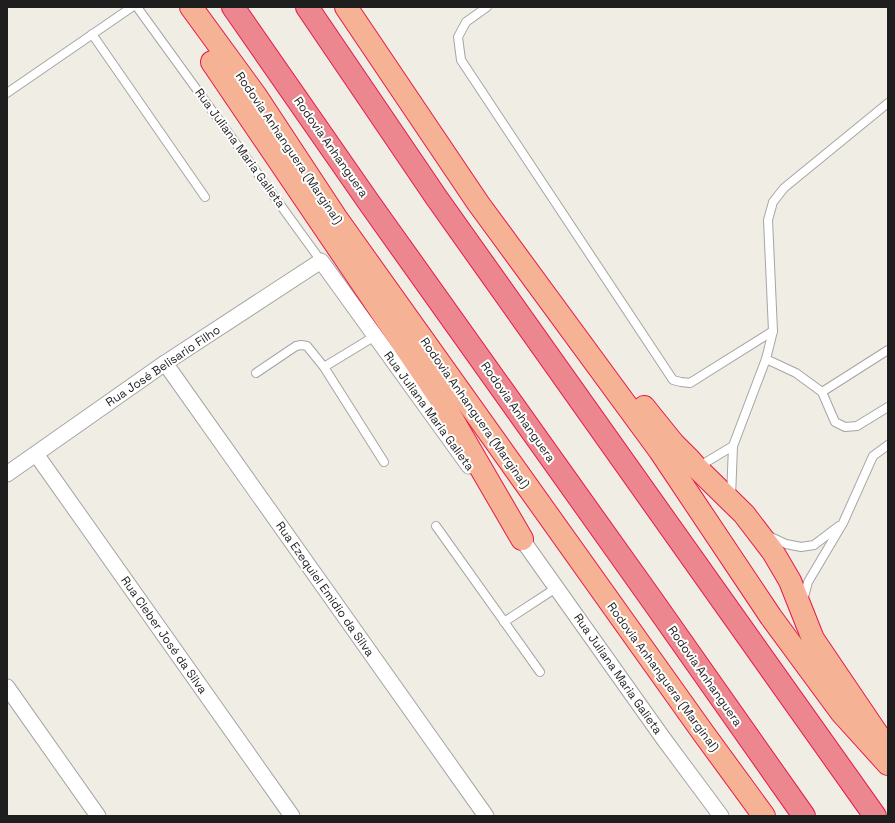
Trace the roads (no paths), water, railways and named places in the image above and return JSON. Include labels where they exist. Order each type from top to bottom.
[{"type":"highway","points":[[174,7],[440,398],[522,539]]},
{"type":"highway","name":"Rodovia Anhanguera (Marginal)","points":[[191,7],[256,96],[337,219],[764,816]]},
{"type":"highway","name":"Rodovia Anhanguera","points":[[233,7],[370,204],[804,816]]},
{"type":"highway","points":[[307,7],[436,196],[875,816]]},
{"type":"highway","points":[[346,7],[478,203],[660,451],[771,617],[841,712],[888,764]]},
{"type":"highway","points":[[478,203],[674,443],[697,468],[738,507],[773,552],[790,581],[813,639],[888,750]]},
{"type":"street","name":"Rua Juliana Maria Galieta","points":[[321,261],[522,539],[658,731],[721,816]]},
{"type":"street","name":"Rua José Belisario Filho","points":[[7,474],[165,363],[321,261]]},
{"type":"street","name":"Rua Ezequiel Emidio da Silva","points":[[165,363],[486,816]]},
{"type":"street","name":"Rua Cleber José da Silva","points":[[36,454],[292,816]]},
{"type":"street","points":[[7,687],[98,816]]},
{"type":"lane","points":[[7,93],[132,7]]},
{"type":"lane","name":"Rua Juliana Maria Galieta","points":[[137,7],[321,261]]},
{"type":"lane","points":[[487,7],[466,22],[458,37],[461,60],[673,380],[690,384],[773,331]]},
{"type":"lane","points":[[92,34],[205,197]]},
{"type":"lane","points":[[843,523],[814,545],[801,547],[786,544],[770,536],[738,507],[733,446],[766,359],[773,331],[768,220],[773,202],[784,188],[888,103]]},
{"type":"lane","points":[[324,367],[375,336]]},
{"type":"lane","points":[[256,373],[296,346],[307,346],[324,367],[384,462]]},
{"type":"lane","points":[[822,392],[888,350]]},
{"type":"lane","points":[[766,359],[796,372],[822,392],[835,422],[845,427],[857,426],[888,407]]},
{"type":"lane","points":[[805,620],[804,597],[808,582],[843,523],[873,456],[888,445]]},
{"type":"lane","points":[[697,468],[733,446]]},
{"type":"lane","points":[[436,526],[540,672]]},
{"type":"lane","points":[[504,622],[556,588]]}]
